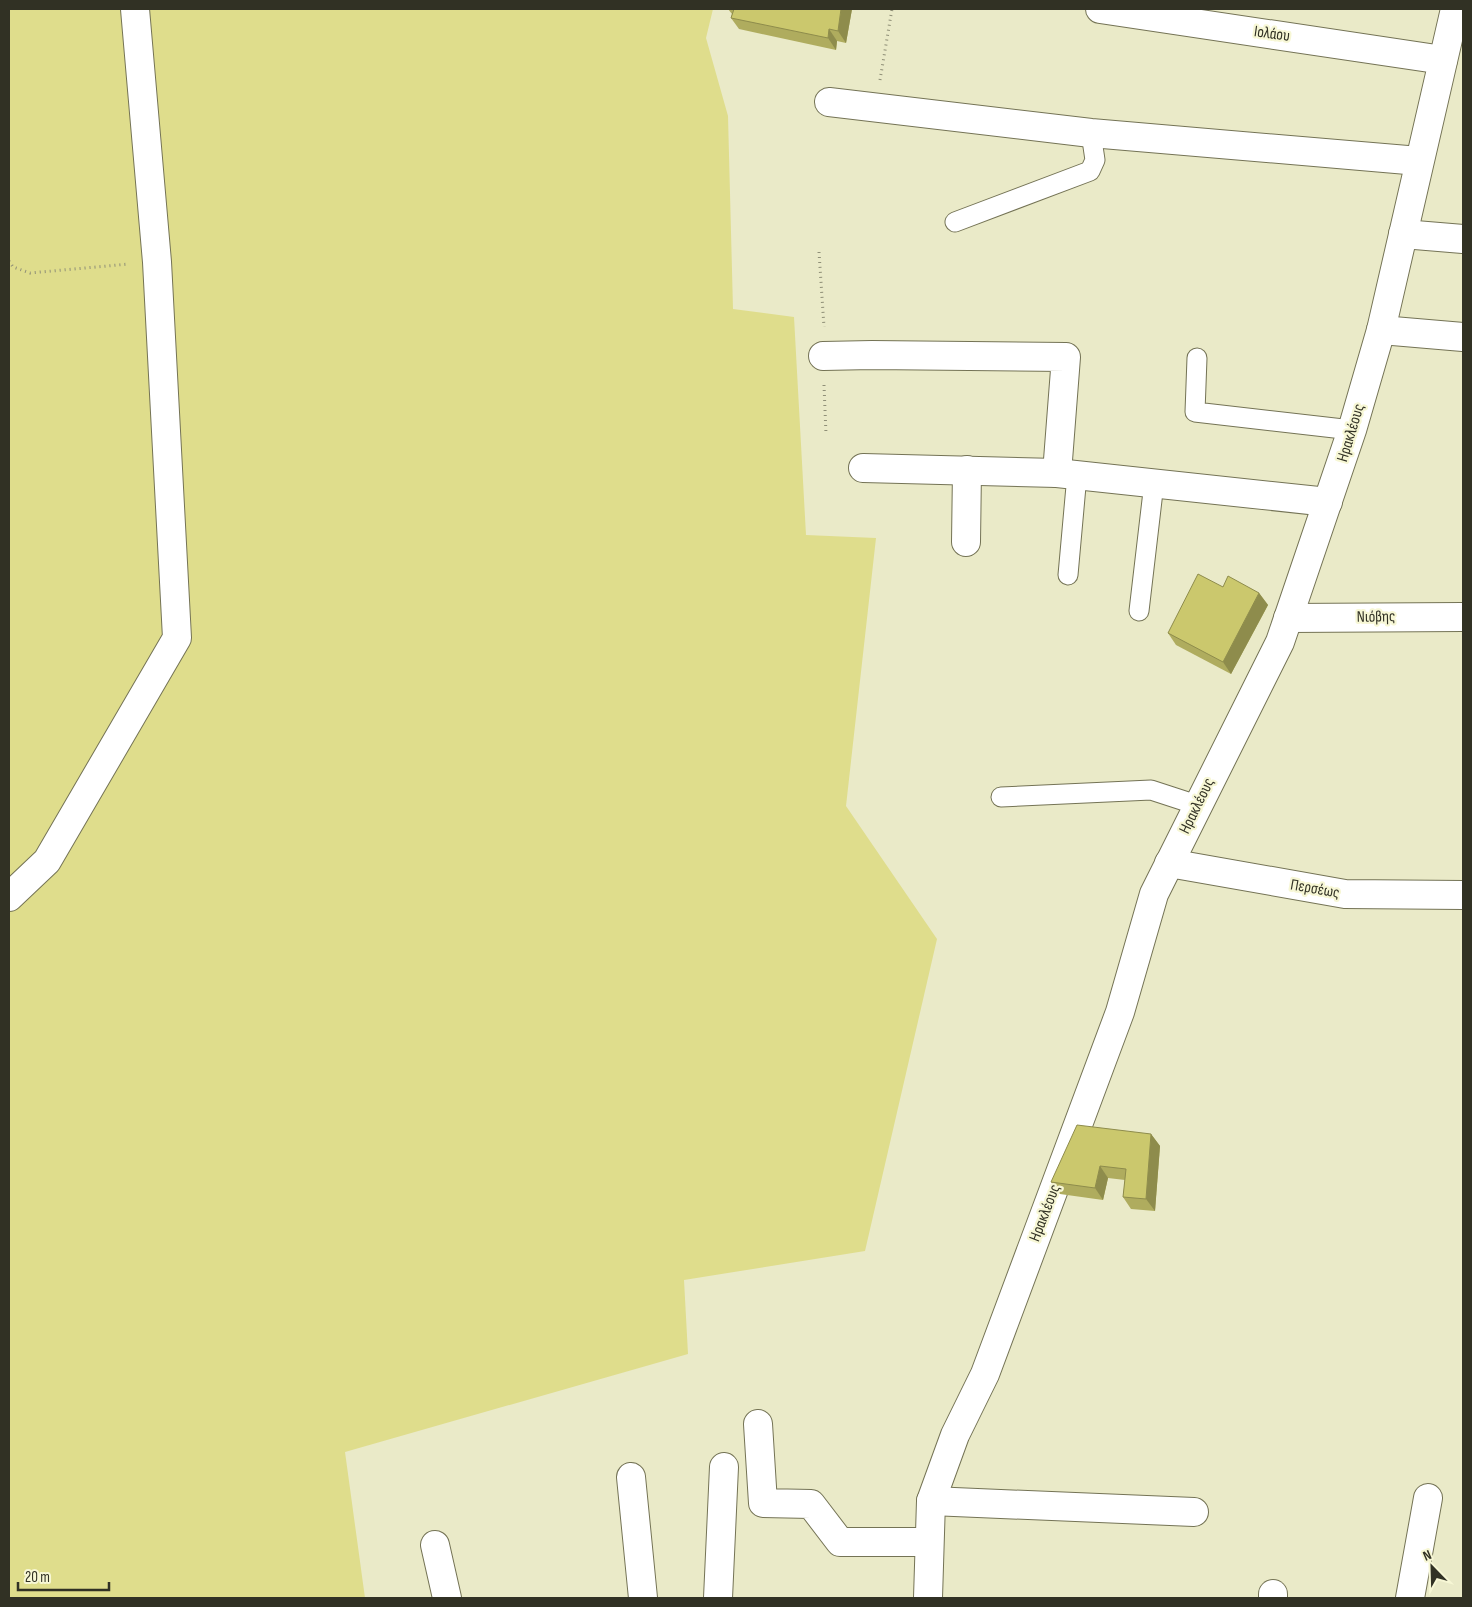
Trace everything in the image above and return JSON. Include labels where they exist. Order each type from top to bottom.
[{"type":"street","points":[[9,897],[47,861],[176,638],[157,262],[136,9]]},
{"type":"street","name":"Ιολάου","points":[[1100,9],[1444,60]]},
{"type":"street","name":"Ηρακλέους","points":[[928,1598],[931,1501],[955,1435],[984,1374],[1120,1012],[1154,894],[1280,642],[1352,430],[1382,330],[1455,9]]},
{"type":"street","points":[[829,102],[1091,133],[1419,161]]},
{"type":"street","points":[[1403,234],[1463,239]]},
{"type":"street","points":[[1382,330],[1463,337]]},
{"type":"street","points":[[823,356],[1066,357],[1067,474]]},
{"type":"street","points":[[864,468],[1067,474],[1328,502]]},
{"type":"street","points":[[966,542],[967,470]]},
{"type":"street","name":"Νιόβης","points":[[1288,618],[1463,617]]},
{"type":"street","name":"Περσέως","points":[[1170,862],[1345,894],[1463,895]]},
{"type":"street","points":[[758,1424],[763,1503],[811,1504],[840,1542],[929,1542]]},
{"type":"street","points":[[718,1598],[724,1467]]},
{"type":"street","points":[[631,1477],[642,1598]]},
{"type":"street","points":[[1410,1598],[1428,1498]]},
{"type":"street","points":[[931,1501],[1194,1512]]},
{"type":"street","points":[[435,1545],[447,1598]]},
{"type":"lane","points":[[955,222],[1090,171],[1095,160],[1091,133]]},
{"type":"lane","points":[[1197,358],[1195,412],[1352,430]]},
{"type":"lane","points":[[1067,474],[1068,575]]},
{"type":"lane","points":[[1140,611],[1154,483]]},
{"type":"lane","points":[[1001,797],[1151,790],[1197,805]]},
{"type":"path","points":[[876,108],[892,9]]},
{"type":"path","points":[[819,252],[818,274],[824,315],[823,356],[826,434]]},
{"type":"path","points":[[9,261],[13,267],[30,273],[157,262]]},
{"type":"shaded area","points":[[9,9],[713,9],[706,38],[728,116],[733,309],[794,317],[806,535],[876,538],[846,806],[937,939],[865,1251],[684,1280],[688,1354],[345,1452],[365,1598],[9,1598]]},
{"type":"building","points":[[734,9],[841,9],[838,31],[829,29],[828,38],[731,18]]},
{"type":"building","points":[[1198,574],[1223,587],[1228,576],[1259,593],[1223,662],[1168,633]]},
{"type":"building","points":[[1077,1125],[1151,1134],[1146,1199],[1123,1197],[1126,1169],[1100,1166],[1095,1188],[1051,1182]]}]
